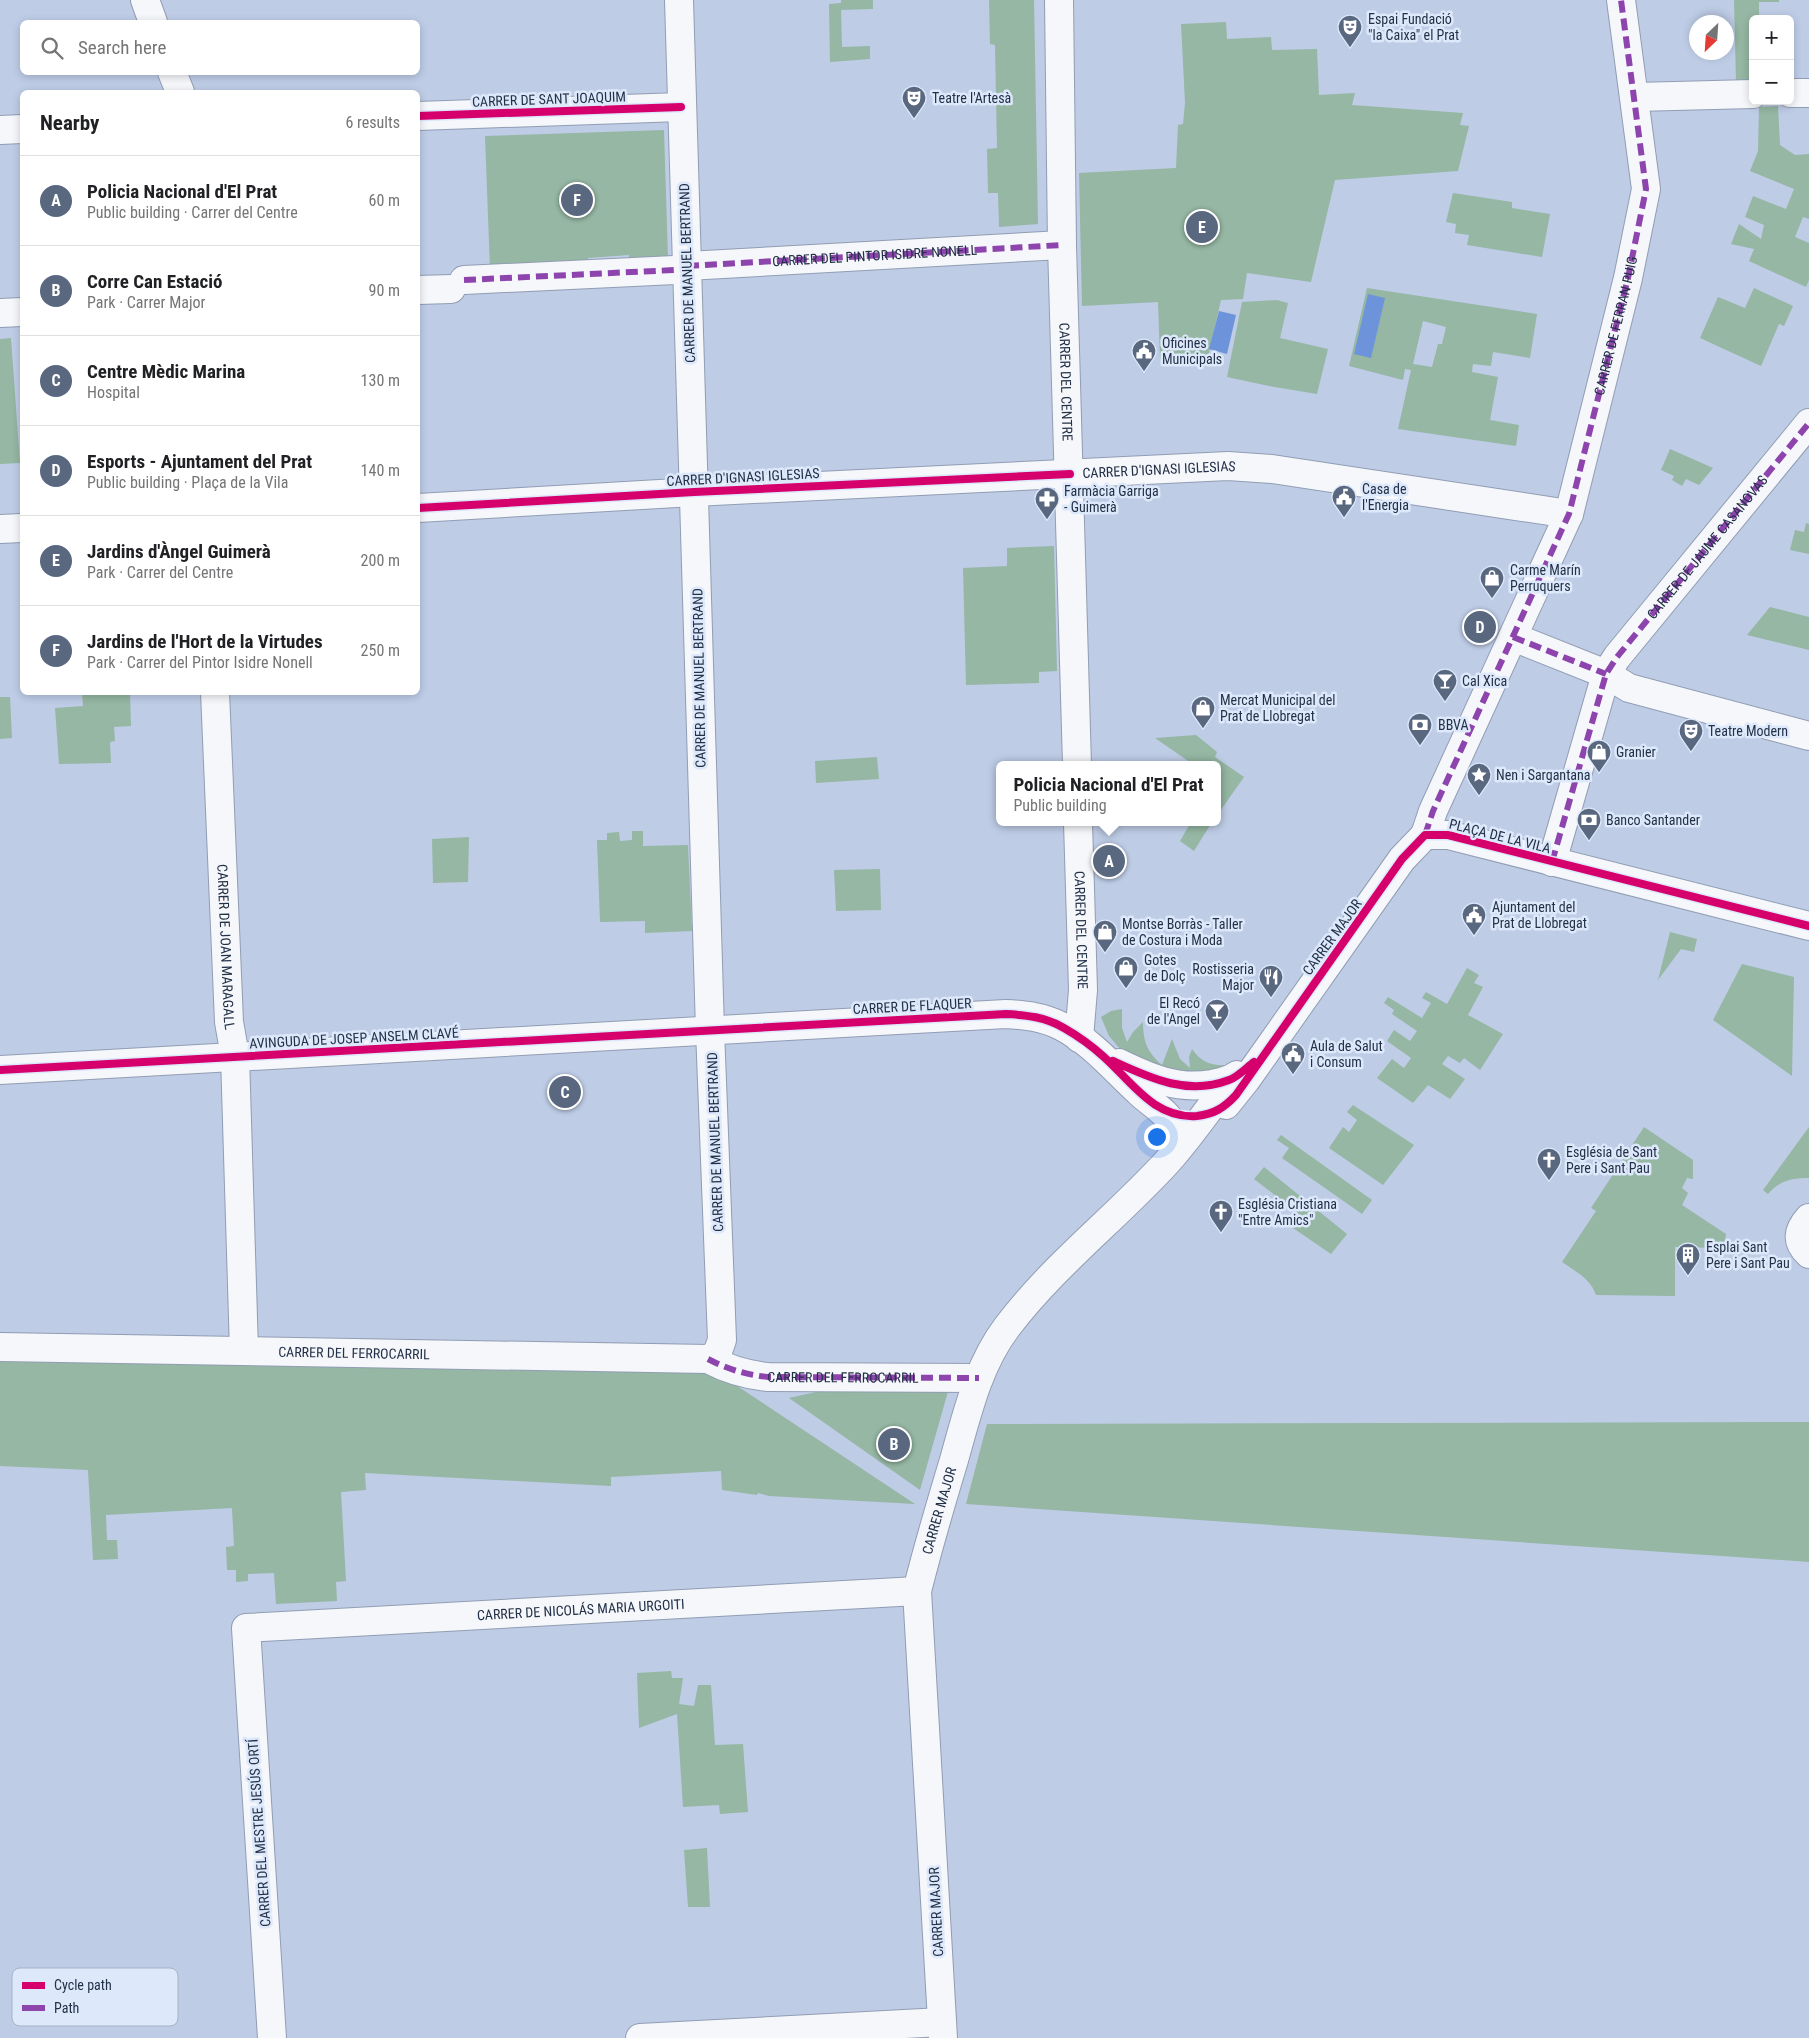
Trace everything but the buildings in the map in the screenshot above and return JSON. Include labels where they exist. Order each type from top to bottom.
[{"type":"street","points":[[145,0],[152,20]]},
{"type":"street","name":"CARRER DE MANUEL BERTRAND","points":[[679,0],[682,108],[681,268],[694,492],[710,1030],[722,1340],[713,1356]]},
{"type":"street","name":"CARRER DEL CENTRE","points":[[1059,0],[1062,245],[1077,761]]},
{"type":"street","name":"CARRER DE FERRAN PUIG","points":[[1513,637],[1570,514],[1628,278],[1646,189],[1621,0]]},
{"type":"street","points":[[173,75],[179,90]]},
{"type":"street","points":[[1794,93],[1809,93]]},
{"type":"street","points":[[1635,97],[1749,94]]},
{"type":"street","name":"CARRER DE SANT JOAQUIM","points":[[420,116],[682,108]]},
{"type":"street","points":[[0,130],[20,129]]},
{"type":"street","name":"CARRER DEL PINTOR ISIDRE NONELL","points":[[420,290],[457,284],[681,268],[1062,245]]},
{"type":"street","points":[[0,313],[20,312]]},
{"type":"street","name":"CARRER DE JAUME CASANOVAS","points":[[1606,674],[1617,657],[1809,423]]},
{"type":"street","name":"CARRER D'IGNASI IGLESIAS","points":[[420,508],[694,492],[1228,466],[1272,469],[1570,514]]},
{"type":"street","points":[[0,529],[20,528]]},
{"type":"street","points":[[1513,637],[1606,674],[1629,688],[1809,736]]},
{"type":"street","name":"PLAÇA DE LA VILA","points":[[1513,637],[1433,811],[1425,835],[1448,835],[1560,864],[1606,674]]},
{"type":"street","name":"CARRER DE JOAN MARAGALL","points":[[215,695],[230,1022],[235,1056],[244,1351]]},
{"type":"street","name":"CARRER DEL CENTRE","points":[[1078,826],[1083,990],[1079,1038]]},
{"type":"street","name":"CARRER MAJOR","points":[[1206,1115],[1217,1112],[1231,1100],[1402,859],[1425,835]]},
{"type":"street","points":[[1560,864],[1809,926]]},
{"type":"street","name":"CARRER DE FLAQUER","points":[[710,1030],[1006,1014],[1042,1018],[1062,1027],[1104,1056]]},
{"type":"street","name":"AVINGUDA DE JOSEP ANSELM CLAVÉ","points":[[0,1070],[710,1030]]},
{"type":"street","points":[[1104,1056],[1158,1081],[1180,1086],[1204,1085],[1230,1080],[1262,1056]]},
{"type":"street","points":[[1104,1056],[1169,1119],[1175,1128],[1174,1153]]},
{"type":"street","name":"CARRER MAJOR","points":[[942,2030],[917,1591],[977,1385],[1006,1328],[1049,1278],[1174,1153],[1206,1115],[1230,1080]]},
{"type":"street","points":[[1152,1103],[1178,1115],[1206,1115]]},
{"type":"street","points":[[1809,1218],[1801,1226],[1798,1237],[1801,1247],[1809,1254]]},
{"type":"street","name":"CARRER DEL FERROCARRIL","points":[[0,1347],[713,1356],[724,1367],[752,1375],[768,1377],[977,1385]]},
{"type":"street","name":"CARRER DE NICOLÁS MARIA URGOITI","points":[[246,1628],[917,1591]]},
{"type":"street","name":"CARRER DEL MESTRE JESÚS ORTÍ","points":[[246,1628],[272,2038]]},
{"type":"street","points":[[640,2038],[942,2030]]},
{"type":"green space","points":[[841,0],[873,0],[873,9],[841,10],[842,47],[870,46],[870,59],[830,62],[829,4],[841,3]]},
{"type":"green space","points":[[989,0],[1034,0],[1038,224],[999,227],[998,193],[988,193],[987,149],[997,148],[995,45],[990,44]]},
{"type":"green space","points":[[1734,0],[1779,0],[1779,2],[1759,2],[1759,15],[1749,15],[1749,82],[1736,82]]},
{"type":"green space","points":[[1226,22],[1227,39],[1271,37],[1272,50],[1317,49],[1319,95],[1355,93],[1352,105],[1463,113],[1460,125],[1469,126],[1458,171],[1335,180],[1311,282],[1247,273],[1243,299],[1221,300],[1208,357],[1160,359],[1158,302],[1082,306],[1079,173],[1176,168],[1178,125],[1183,124],[1185,103],[1181,24]]},
{"type":"green space","points":[[1778,106],[1780,145],[1795,155],[1809,154],[1809,219],[1803,217],[1795,237],[1809,243],[1809,280],[1806,287],[1749,261],[1754,249],[1731,244],[1739,224],[1761,239],[1764,225],[1745,217],[1753,196],[1786,209],[1794,189],[1750,171],[1758,151],[1759,107]]},
{"type":"green space","points":[[664,130],[668,258],[629,260],[629,255],[588,258],[588,268],[490,269],[485,136]]},
{"type":"green space","points":[[1453,193],[1512,202],[1512,208],[1550,214],[1542,257],[1467,245],[1469,235],[1455,233],[1456,224],[1446,222]]},
{"type":"green space","points":[[1367,288],[1537,314],[1530,358],[1493,352],[1491,366],[1473,364],[1472,372],[1498,377],[1490,420],[1519,425],[1516,446],[1398,429],[1411,370],[1405,369],[1403,380],[1349,366]],"holes":[[[1423,321],[1446,327],[1442,344],[1438,344],[1432,367],[1413,364]]]},
{"type":"green space","points":[[1754,288],[1793,306],[1784,326],[1779,324],[1761,366],[1700,338],[1718,297],[1745,308]]},
{"type":"green space","points":[[1277,300],[1288,303],[1280,338],[1328,349],[1317,394],[1227,377],[1242,302]]},
{"type":"green space","points":[[11,338],[20,463],[0,464],[0,339]]},
{"type":"green space","points":[[1670,449],[1713,468],[1699,485],[1686,479],[1682,486],[1672,480],[1674,476],[1661,470]]},
{"type":"green space","points":[[1806,523],[1809,524],[1809,554],[1790,550],[1795,530],[1804,532]]},
{"type":"green space","points":[[1054,546],[1057,671],[1039,672],[1039,683],[966,685],[963,568],[1007,566],[1007,548]]},
{"type":"green space","points":[[1770,607],[1809,617],[1809,650],[1747,635]]},
{"type":"green space","points":[[82,695],[130,695],[131,726],[114,727],[115,741],[110,742],[111,763],[59,764],[55,708],[83,706]]},
{"type":"green space","points":[[0,697],[10,697],[12,738],[0,739]]},
{"type":"green space","points":[[1196,735],[1217,752],[1215,757],[1221,761],[1188,761],[1155,738]]},
{"type":"green space","points":[[877,757],[879,779],[816,783],[815,761]]},
{"type":"green space","points":[[1221,761],[1244,777],[1221,810]]},
{"type":"green space","points":[[1189,826],[1210,826],[1194,851],[1180,841]]},
{"type":"green space","points":[[632,831],[643,831],[643,846],[688,845],[692,931],[645,933],[645,921],[600,922],[597,840],[607,840],[607,833],[619,832],[620,841],[632,840]]},
{"type":"green space","points":[[469,837],[468,882],[433,883],[432,839]]},
{"type":"green space","points":[[880,869],[881,910],[836,911],[834,870]]},
{"type":"green space","points":[[1670,932],[1697,939],[1694,952],[1681,949],[1658,980]]},
{"type":"green space","points":[[1742,964],[1794,977],[1792,1076],[1713,1020]]},
{"type":"green space","points":[[1467,968],[1479,975],[1474,983],[1483,987],[1468,1015],[1503,1034],[1480,1070],[1464,1058],[1460,1063],[1448,1056],[1442,1064],[1465,1079],[1450,1099],[1428,1085],[1413,1103],[1377,1078],[1392,1059],[1404,1068],[1411,1058],[1387,1041],[1394,1030],[1410,1041],[1417,1031],[1392,1014],[1394,1010],[1384,1003],[1388,997],[1422,1018],[1431,1003],[1422,998],[1426,992],[1447,1004]]},
{"type":"green space","points":[[1122,1009],[1122,1028],[1127,1042],[1133,1032],[1143,1022],[1144,1035],[1149,1051],[1162,1065],[1172,1039],[1180,1059],[1190,1068],[1189,1057],[1192,1049],[1207,1062],[1216,1065],[1227,1065],[1213,1073],[1176,1077],[1121,1050],[1109,1036],[1101,1017],[1111,1011]]},
{"type":"green space","points":[[1353,1105],[1414,1145],[1383,1185],[1329,1148],[1343,1127],[1349,1132],[1357,1120],[1347,1112]]},
{"type":"green space","points":[[1644,1127],[1693,1160],[1693,1179],[1687,1178],[1682,1188],[1688,1193],[1682,1205],[1726,1234],[1724,1248],[1675,1247],[1675,1296],[1596,1295],[1587,1280],[1562,1262],[1596,1211],[1591,1208]]},
{"type":"green space","points":[[1809,1127],[1809,1178],[1787,1181],[1777,1186],[1768,1194],[1763,1190]]},
{"type":"green space","points":[[1281,1135],[1372,1200],[1362,1214],[1282,1158],[1289,1148],[1277,1140]]},
{"type":"green space","points":[[1264,1167],[1347,1234],[1331,1254],[1293,1228],[1302,1216],[1254,1179]]},
{"type":"green space","points":[[0,1357],[710,1368],[915,1504],[769,1496],[758,1493],[757,1495],[722,1490],[721,1471],[611,1477],[611,1486],[365,1473],[366,1490],[341,1492],[346,1581],[336,1582],[337,1601],[276,1604],[274,1573],[248,1574],[248,1581],[236,1582],[236,1570],[227,1570],[226,1547],[234,1546],[232,1508],[106,1515],[107,1540],[117,1540],[118,1559],[93,1560],[88,1470],[0,1466]]},
{"type":"green space","points":[[949,1388],[920,1490],[789,1398],[825,1390]]},
{"type":"green space","points":[[1809,1422],[1809,1562],[966,1504],[987,1424]]},
{"type":"green space","points":[[671,1671],[672,1678],[683,1678],[679,1704],[694,1706],[698,1685],[711,1685],[715,1745],[743,1744],[748,1812],[720,1814],[719,1805],[683,1807],[677,1714],[639,1728],[637,1673]]},
{"type":"green space","points":[[707,1848],[710,1907],[688,1907],[684,1850]]},
{"type":"water","points":[[1368,294],[1385,298],[1371,358],[1354,354]]},
{"type":"water","points":[[1219,311],[1236,315],[1227,354],[1209,349]]},
{"type":"marked path","points":[[1425,835],[1433,811],[1569,514],[1628,278],[1646,189],[1621,0]]},
{"type":"marked path","points":[[687,266],[1062,245]]},
{"type":"marked path","points":[[464,280],[675,270]]},
{"type":"marked path","points":[[1552,862],[1606,674],[1617,657],[1809,423]]},
{"type":"marked path","points":[[1513,637],[1606,674]]},
{"type":"marked path","points":[[708,1359],[737,1371],[768,1377],[979,1378]]},
{"type":"cycle path","points":[[420,116],[681,107]]},
{"type":"cycle path","points":[[420,508],[694,492],[1070,474]]},
{"type":"cycle path","points":[[0,1070],[1006,1014],[1036,1017],[1057,1024],[1095,1049],[1134,1087],[1156,1105],[1168,1112],[1197,1116],[1218,1110],[1236,1095],[1402,859],[1425,835],[1448,835],[1809,926]]},
{"type":"cycle path","points":[[1113,1061],[1155,1079],[1184,1086],[1213,1084],[1232,1079],[1254,1062]]},
{"type":"place","name":"Espai Fundació \"la Caixa\" el Prat","points":[[1350,48]]},
{"type":"place","name":"Teatre l'Artesà","points":[[914,119]]},
{"type":"place","name":"Jardins de l'Hort de la Virtudes","points":[[577,200]]},
{"type":"place","name":"Jardins d'Àngel Guimerà","points":[[1202,227]]},
{"type":"place","name":"Oficines Municipals","points":[[1144,372]]},
{"type":"place","name":"Casa de l'Energia","points":[[1344,518]]},
{"type":"place","name":"Farmàcia Garriga - Guimerà","points":[[1047,520]]},
{"type":"place","name":"Carme Marín Perruquers","points":[[1492,599]]},
{"type":"place","name":"Esports - Ajuntament del Prat","points":[[1480,627]]},
{"type":"place","name":"Cal Xica","points":[[1445,702]]},
{"type":"place","name":"Mercat Municipal del Prat de Llobregat","points":[[1203,729]]},
{"type":"place","name":"BBVA","points":[[1420,746]]},
{"type":"place","name":"Teatre Modern","points":[[1691,752]]},
{"type":"place","name":"Granier","points":[[1599,773]]},
{"type":"place","name":"Nen i Sargantana","points":[[1479,796]]},
{"type":"place","name":"Banco Santander","points":[[1589,841]]},
{"type":"place","name":"Policia Nacional d'El Prat","points":[[1109,861]]},
{"type":"place","name":"Ajuntament del Prat de Llobregat","points":[[1474,936]]},
{"type":"place","name":"Montse Borràs - Taller de Costura i Moda","points":[[1105,953]]},
{"type":"place","name":"Gotes de Dolç","points":[[1126,989]]},
{"type":"place","name":"Rostisseria Major","points":[[1271,998]]},
{"type":"place","name":"El Recó de l'Angel","points":[[1217,1032]]},
{"type":"place","name":"Aula de Salut i Consum","points":[[1293,1075]]},
{"type":"place","name":"Centre Mèdic Marina","points":[[565,1092]]},
{"type":"place","name":"Església de Sant Pere i Sant Pau","points":[[1549,1181]]},
{"type":"place","name":"Església Cristiana \"Entre Amics\"","points":[[1221,1233]]},
{"type":"place","name":"Esplai Sant Pere i Sant Pau","points":[[1688,1276]]},
{"type":"place","name":"Corre Can Estació","points":[[894,1444]]}]
